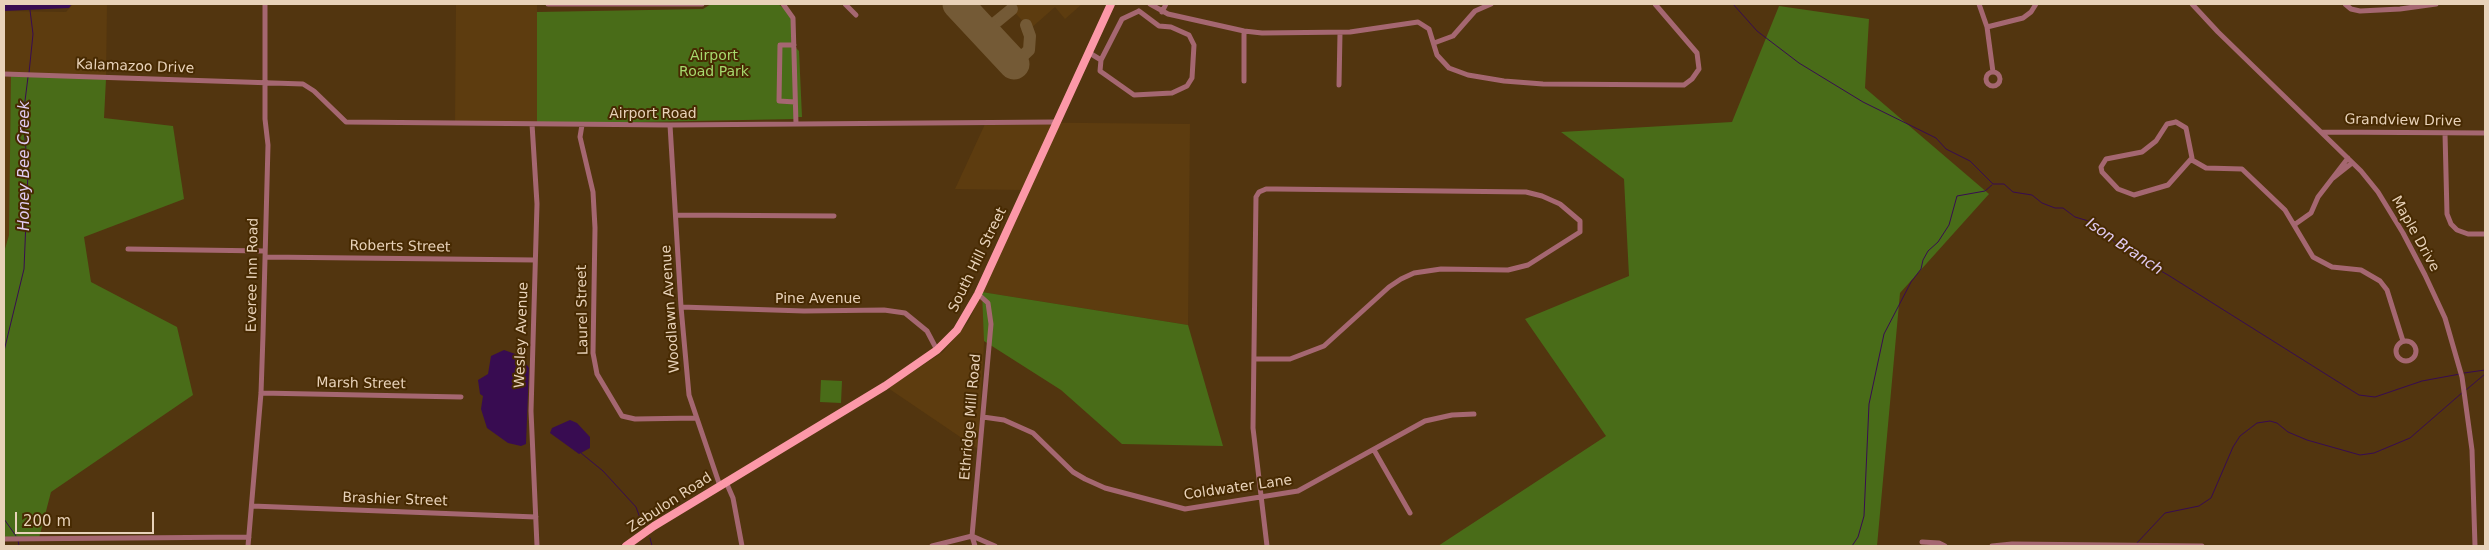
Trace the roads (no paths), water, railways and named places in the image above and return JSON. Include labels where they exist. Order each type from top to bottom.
[{"type":"main road","name":"South Hill Street","points":[[723,484],[853,406],[937,350],[957,330],[978,294],[1055,122],[1111,4]]},
{"type":"main road","name":"Zebulon Road","points":[[626,546],[654,526],[723,484]]},
{"type":"street","name":"Everee Inn Road","points":[[248,546],[261,393],[268,145],[265,82],[266,4]]},
{"type":"street","points":[[548,4],[702,4]]},
{"type":"street","points":[[783,4],[793,18],[796,124]]},
{"type":"street","points":[[845,4],[856,15]]},
{"type":"street","points":[[1150,4],[1162,12],[1244,31],[1340,33],[1414,21],[1427,26],[1437,55],[1449,68],[1479,77],[1525,84],[1679,86],[1688,82],[1696,74],[1699,64],[1697,53],[1655,4]]},
{"type":"street","points":[[1162,12],[1166,4]]},
{"type":"street","points":[[1434,43],[1453,36],[1475,11],[1491,4]]},
{"type":"street","points":[[1979,4],[1987,27],[1993,72]]},
{"type":"street","points":[[1987,27],[2023,18],[2032,12],[2036,4]]},
{"type":"street","name":"Maple Drive","points":[[2192,4],[2218,32],[2350,161],[2378,192],[2403,233],[2445,318],[2455,347],[2462,377],[2472,450],[2475,546]]},
{"type":"street","points":[[2344,4],[2351,10],[2360,11],[2400,9],[2436,4]]},
{"type":"street","points":[[1139,11],[1159,26],[1171,27],[1189,35],[1194,45],[1192,78],[1187,86],[1172,93],[1134,96],[1100,72],[1101,60],[1122,19],[1139,11]]},
{"type":"street","points":[[1244,31],[1244,81]]},
{"type":"street","points":[[1339,85],[1340,33]]},
{"type":"street","points":[[794,45],[780,45],[779,101],[795,102]]},
{"type":"street","points":[[1088,52],[1101,60]]},
{"type":"street","name":"Kalamazoo Drive","points":[[4,74],[265,82]]},
{"type":"street","name":"Airport Road","points":[[265,82],[303,84],[314,91],[346,122],[670,126],[1055,122]]},
{"type":"street","points":[[2192,160],[2168,185],[2134,195],[2118,189],[2101,167],[2106,159],[2142,152],[2156,141],[2167,124],[2176,122],[2186,128],[2192,160],[2206,168],[2242,169],[2280,204],[2306,248],[2322,263],[2361,270],[2380,281],[2387,290],[2403,341]]},
{"type":"street","name":"Wesley Avenue","points":[[532,124],[537,204],[531,411],[537,546]]},
{"type":"street","name":"Laurel Street","points":[[582,125],[580,137],[593,192],[595,228],[593,353],[597,374],[622,416],[635,419],[696,418]]},
{"type":"street","name":"Woodlawn Avenue","points":[[670,126],[681,307],[689,395],[696,418],[723,484],[733,498],[742,546]]},
{"type":"street","name":"Grandview Drive","points":[[2321,132],[2485,134]]},
{"type":"street","points":[[2445,133],[2447,214],[2451,224],[2457,230],[2468,234],[2485,234]]},
{"type":"street","points":[[2294,225],[2311,213],[2318,197],[2332,178],[2350,161]]},
{"type":"street","points":[[1254,359],[1290,359],[1324,346],[1389,288],[1402,279],[1414,274],[1440,270],[1508,270],[1528,265],[1580,232],[1580,221],[1560,204],[1542,196],[1526,192],[1266,189],[1259,192],[1256,197],[1254,359],[1254,447],[1268,546]]},
{"type":"street","points":[[676,215],[834,216]]},
{"type":"street","name":"Roberts Street","points":[[128,249],[535,260]]},
{"type":"street","name":"Ethridge Mill Road","points":[[975,546],[972,536],[990,324],[988,303],[978,294]]},
{"type":"street","name":"Pine Avenue","points":[[681,307],[804,311],[884,310],[905,313],[927,332],[937,350]]},
{"type":"street","points":[[2408,340],[2415,346],[2415,355],[2408,361],[2404,361],[2396,355],[2396,346],[2403,341],[2408,340]]},
{"type":"street","name":"Marsh Street","points":[[261,393],[461,397]]},
{"type":"street","name":"Coldwater Lane","points":[[982,417],[1004,420],[1033,433],[1073,472],[1086,479],[1157,503],[1185,509],[1260,499],[1298,491],[1435,417],[1474,414]]},
{"type":"street","points":[[1374,450],[1410,513]]},
{"type":"street","name":"Brashier Street","points":[[252,506],[536,517]]},
{"type":"street","points":[[932,546],[972,536],[995,546]]},
{"type":"street","points":[[4,539],[249,537]]},
{"type":"street","points":[[104,538],[104,546]]},
{"type":"street","points":[[1922,542],[1939,543],[1945,546]]},
{"type":"street","points":[[1992,546],[2202,546]]},
{"type":"waterway","name":"Ison Branch","points":[[1733,4],[1757,31],[1799,63],[1863,102],[1936,138],[1946,149],[1970,161],[1993,184],[2004,184],[2013,192],[2032,195],[2042,203],[2055,208],[2063,208],[2075,217],[2092,222],[2124,250],[2168,275],[2359,395],[2375,397],[2422,381],[2460,374]]},
{"type":"waterway","name":"Honey Bee Creek","points":[[29,73],[33,34],[30,10]]},
{"type":"waterway","name":"Honey Bee Creek","points":[[4,351],[24,269],[28,172],[23,117],[28,77]]},
{"type":"waterway","points":[[1852,546],[1858,537],[1864,516],[1869,404],[1884,334],[1911,282],[1921,269],[1928,251],[1938,242],[1949,225],[1957,196],[1985,191],[1992,185]]},
{"type":"waterway","name":"Ison Branch","points":[[2464,373],[2485,370]]},
{"type":"waterway","points":[[2466,390],[2485,374]]},
{"type":"waterway","points":[[2136,544],[2165,513],[2199,506],[2211,498],[2233,447],[2240,436],[2257,423],[2270,421],[2277,423],[2288,432],[2307,440],[2360,455],[2374,453],[2410,438],[2463,392]]},
{"type":"waterway","points":[[581,453],[603,471],[636,507],[643,526]]},
{"type":"waterway","name":"Honey Bee Creek","points":[[4,519],[16,536]]},
{"type":"waterway","points":[[650,538],[652,546]]},
{"type":"waterway","name":"Honey Bee Creek","points":[[18,540],[19,546]]},
{"type":"park label","name":"Airport Road Park","points":[[714,64]]}]
